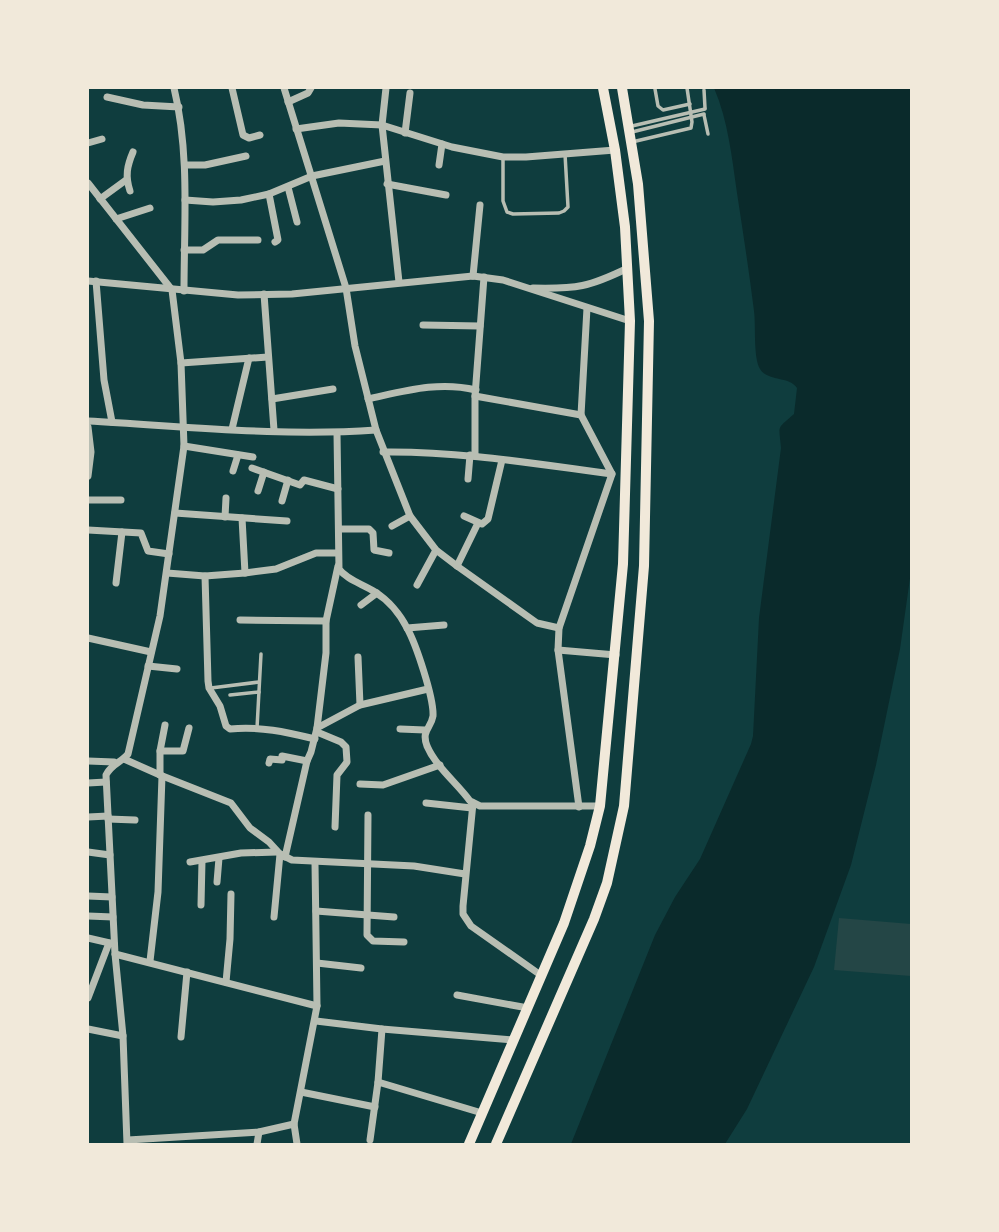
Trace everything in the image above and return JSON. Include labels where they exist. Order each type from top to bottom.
[{"type":"main road","points":[[469,1144],[542,976],[578,885],[600,806],[623,564],[630,320],[628,268],[615,150],[603,88]]},
{"type":"main road","points":[[496,1144],[594,919],[607,883],[624,806],[643,566],[649,321],[638,184],[622,88]]},
{"type":"street","points":[[174,88],[179,107],[185,166],[184,291]]},
{"type":"street","points":[[232,88],[243,135],[249,138],[260,135]]},
{"type":"street","points":[[284,88],[346,288],[355,346],[376,430],[410,516],[436,550],[457,566],[537,623],[559,628]]},
{"type":"street","points":[[288,102],[308,93],[310,88]]},
{"type":"street","points":[[386,88],[382,125],[399,282]]},
{"type":"street","points":[[405,133],[410,93]]},
{"type":"street","points":[[107,97],[143,105],[179,107]]},
{"type":"street","points":[[296,129],[339,123],[382,125],[442,144],[488,156],[503,157],[615,150]]},
{"type":"street","points":[[88,143],[102,139]]},
{"type":"street","points":[[439,165],[442,144]]},
{"type":"street","points":[[130,191],[126,180],[127,165],[133,152]]},
{"type":"street","points":[[185,166],[205,165],[246,156]]},
{"type":"street","points":[[185,200],[232,200],[269,194],[312,177],[385,161]]},
{"type":"street","points":[[100,199],[126,180]]},
{"type":"street","points":[[88,183],[172,290],[181,363],[185,428],[160,616],[128,754],[124,759],[114,762],[88,761]]},
{"type":"street","points":[[387,184],[446,195]]},
{"type":"street","points":[[288,187],[298,222]]},
{"type":"street","points":[[269,194],[278,240],[275,242]]},
{"type":"street","points":[[473,276],[480,205]]},
{"type":"street","points":[[116,219],[150,208]]},
{"type":"street","points":[[184,250],[203,250],[218,240],[258,240]]},
{"type":"street","points":[[526,288],[579,288],[628,268]]},
{"type":"street","points":[[112,422],[92,281],[184,291],[264,294],[473,276],[526,288],[630,320]]},
{"type":"street","points":[[468,479],[484,277]]},
{"type":"street","points":[[264,294],[274,430]]},
{"type":"street","points":[[579,807],[558,650],[559,628],[612,474],[581,415],[587,308]]},
{"type":"street","points":[[88,317],[99,316]]},
{"type":"street","points":[[423,325],[480,326]]},
{"type":"street","points":[[181,363],[268,357]]},
{"type":"street","points":[[232,429],[249,358]]},
{"type":"street","points":[[368,399],[426,386],[460,386],[475,393],[581,415]]},
{"type":"street","points":[[272,399],[333,389]]},
{"type":"street","points":[[88,421],[185,428],[337,433],[376,430]]},
{"type":"street","points":[[88,427],[88,476]]},
{"type":"street","points":[[274,918],[280,854],[316,733],[326,653],[326,621],[338,566],[337,433]]},
{"type":"street","points":[[184,446],[253,457]]},
{"type":"street","points":[[383,452],[472,455],[612,474]]},
{"type":"street","points":[[233,471],[237,455]]},
{"type":"street","points":[[464,516],[478,523],[488,519],[502,460]]},
{"type":"street","points":[[252,468],[300,485],[304,480],[338,489]]},
{"type":"street","points":[[258,491],[264,472]]},
{"type":"street","points":[[282,501],[288,480]]},
{"type":"street","points":[[225,517],[226,498]]},
{"type":"street","points":[[88,500],[121,500]]},
{"type":"street","points":[[175,513],[287,521]]},
{"type":"street","points":[[392,526],[410,516]]},
{"type":"street","points":[[242,518],[245,573]]},
{"type":"street","points":[[457,566],[478,523]]},
{"type":"street","points":[[339,529],[369,529],[373,533],[374,550],[389,553]]},
{"type":"street","points":[[88,530],[141,533],[148,551],[169,554]]},
{"type":"street","points":[[116,583],[122,532]]},
{"type":"street","points":[[417,585],[436,550]]},
{"type":"street","points":[[167,573],[205,576],[245,573],[276,569],[316,553],[338,553]]},
{"type":"street","points":[[338,566],[343,574],[377,593],[394,609],[407,628],[428,689],[433,717],[425,730],[427,744],[440,765],[473,805],[465,873],[463,906],[466,920],[542,976]]},
{"type":"street","points":[[205,576],[209,688],[220,706],[226,726],[230,729],[257,728],[316,733],[341,742],[346,747],[347,762],[337,775],[335,827]]},
{"type":"street","points":[[361,605],[377,593]]},
{"type":"street","points":[[240,620],[326,621]]},
{"type":"street","points":[[407,628],[444,625]]},
{"type":"street","points":[[88,638],[151,652]]},
{"type":"street","points":[[558,650],[616,655]]},
{"type":"street","points":[[358,657],[360,705]]},
{"type":"street","points":[[148,666],[177,669]]},
{"type":"street","points":[[316,733],[360,705],[428,689]]},
{"type":"street","points":[[150,961],[158,892],[160,751],[166,725]]},
{"type":"street","points":[[160,751],[183,751],[189,728]]},
{"type":"street","points":[[400,730],[425,730]]},
{"type":"street","points":[[269,763],[270,759],[282,760],[282,756],[307,761]]},
{"type":"street","points":[[124,759],[231,803],[246,823],[280,854],[292,860],[414,866],[465,873]]},
{"type":"street","points":[[114,762],[106,775],[106,782],[112,944],[123,1036],[128,1142],[259,1132],[294,1124]]},
{"type":"street","points":[[360,785],[383,785],[440,765]]},
{"type":"street","points":[[88,783],[106,782]]},
{"type":"street","points":[[426,803],[600,806]]},
{"type":"street","points":[[368,815],[367,935],[370,940],[404,942]]},
{"type":"street","points":[[88,817],[135,820]]},
{"type":"street","points":[[88,852],[110,855]]},
{"type":"street","points":[[190,862],[241,853],[280,854]]},
{"type":"street","points":[[217,882],[219,858]]},
{"type":"street","points":[[201,905],[202,861]]},
{"type":"street","points":[[297,1144],[294,1124],[317,1006],[315,863]]},
{"type":"street","points":[[226,982],[231,894]]},
{"type":"street","points":[[88,897],[112,897]]},
{"type":"street","points":[[316,911],[394,917]]},
{"type":"street","points":[[88,916],[113,917]]},
{"type":"street","points":[[88,938],[112,944]]},
{"type":"street","points":[[88,998],[112,944]]},
{"type":"street","points":[[115,954],[317,1006]]},
{"type":"street","points":[[317,963],[361,968]]},
{"type":"street","points":[[88,972],[97,975]]},
{"type":"street","points":[[181,1037],[187,972]]},
{"type":"street","points":[[457,995],[528,1007]]},
{"type":"street","points":[[316,1021],[514,1040]]},
{"type":"street","points":[[88,1029],[123,1036]]},
{"type":"street","points":[[370,1140],[382,1029]]},
{"type":"street","points":[[378,1082],[482,1113]]},
{"type":"street","points":[[301,1092],[375,1107]]},
{"type":"street","points":[[257,1144],[259,1132]]},
{"type":"lane","points":[[630,134],[691,128],[687,88]]},
{"type":"lane","points":[[655,89],[659,106],[663,110],[690,106]]},
{"type":"lane","points":[[704,90],[704,114],[708,134]]},
{"type":"lane","points":[[630,134],[705,109]]},
{"type":"lane","points":[[630,134],[704,114]]},
{"type":"lane","points":[[503,157],[503,201],[507,212],[513,215],[564,211],[568,207],[565,154]]},
{"type":"lane","points":[[257,728],[261,654]]},
{"type":"lane","points":[[209,688],[260,682]]},
{"type":"lane","points":[[230,695],[259,692]]},
{"type":"shaded area","points":[[714,88],[911,88],[912,564],[900,649],[876,765],[851,865],[814,967],[747,1109],[725,1144],[571,1144],[655,935],[675,897],[700,859],[753,736],[759,618],[781,448],[779,431],[781,425],[794,414],[797,388],[789,382],[768,376],[758,364],[754,311],[731,153],[723,113]]},
{"type":"shaded area","points":[[839,918],[911,924],[911,976],[834,970]]}]
